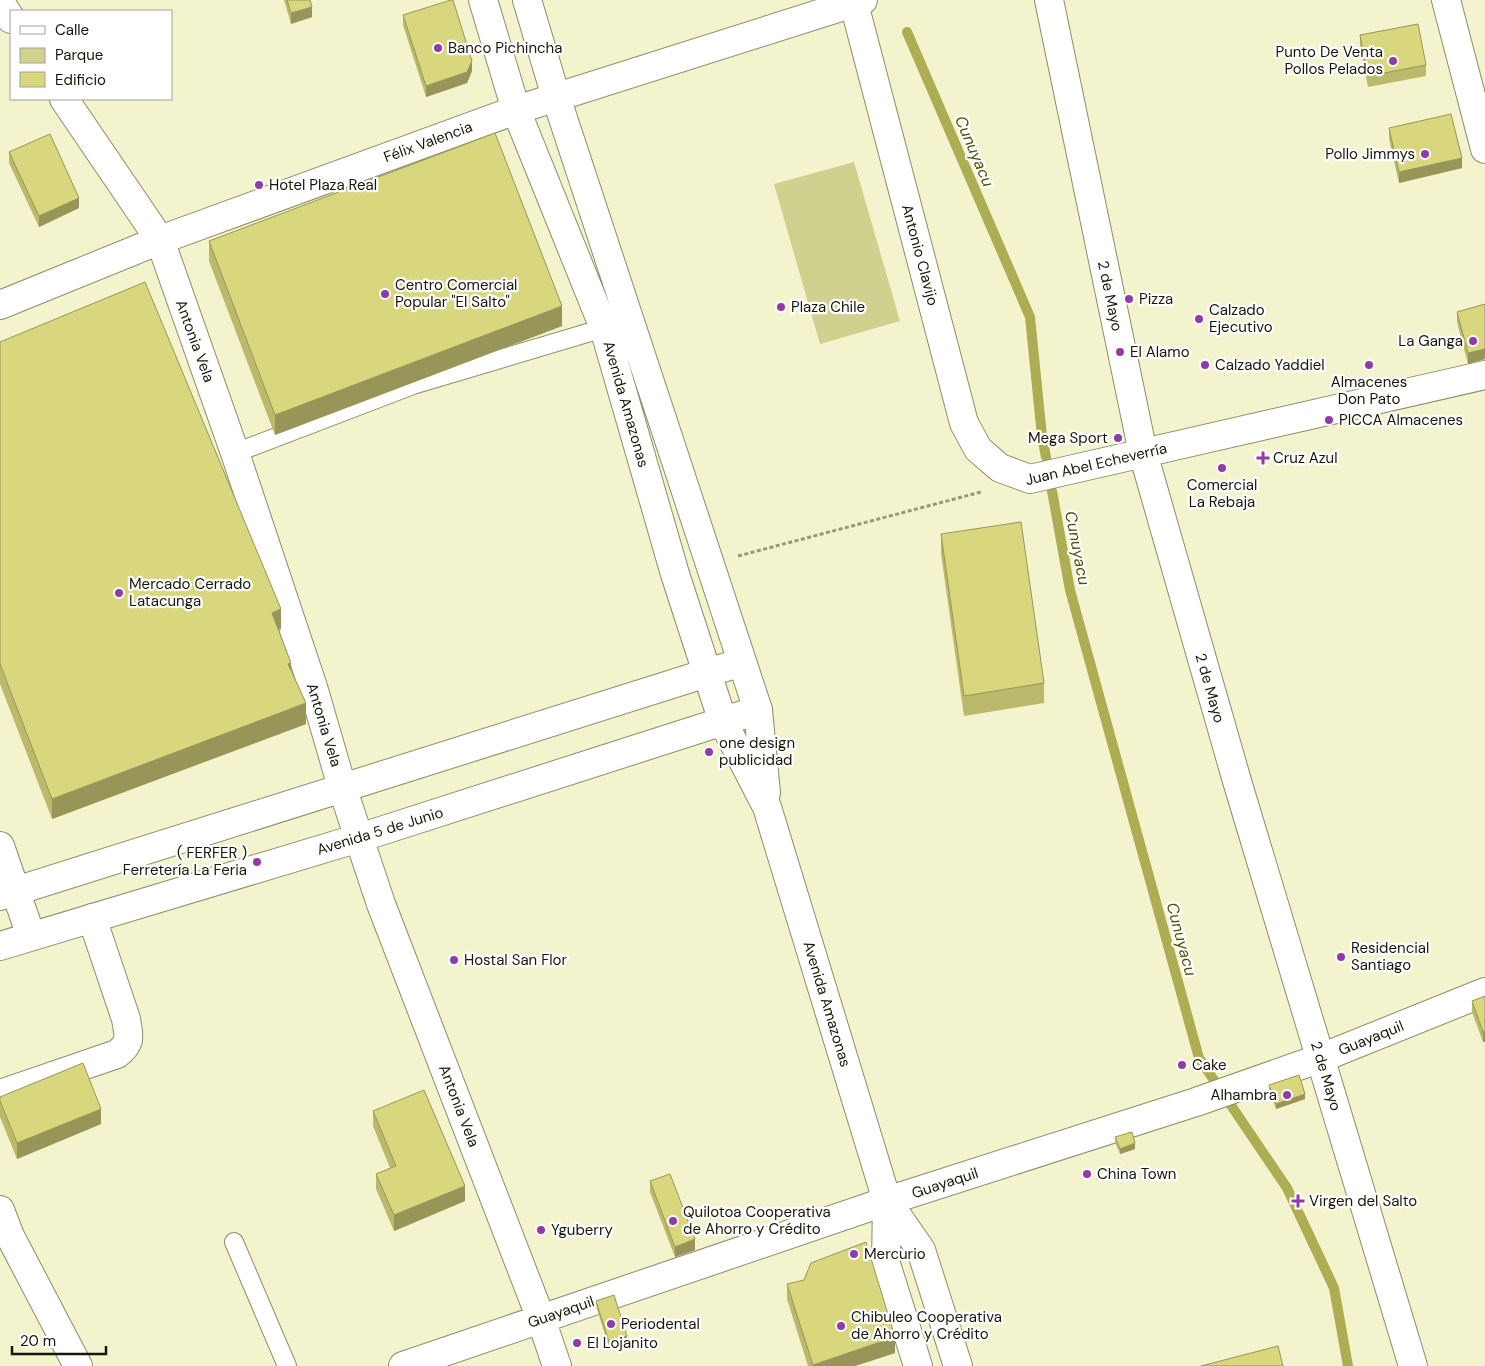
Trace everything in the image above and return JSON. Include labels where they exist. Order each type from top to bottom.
[{"type":"street","name":"Avenida Amazonas","points":[[483,0],[516,110],[604,328],[706,674],[723,722],[767,807],[887,1201],[921,1250],[958,1366]]},
{"type":"street","name":"Avenida Amazonas","points":[[527,0],[556,97],[758,710],[767,807]]},
{"type":"street","name":"2 de Mayo","points":[[1049,0],[1143,453],[1237,781],[1413,1366]]},
{"type":"street","points":[[1446,0],[1485,148]]},
{"type":"street","name":"Félix Valencia","points":[[0,305],[160,240],[516,110],[857,1]]},
{"type":"street","name":"Antonio Clavijo","points":[[857,1],[964,423],[978,449],[1000,468],[1030,479]]},
{"type":"street","points":[[0,2],[10,17]]},
{"type":"street","name":"Antonia Vela","points":[[65,100],[160,240],[235,453],[313,687],[342,788],[384,913],[558,1366]]},
{"type":"street","name":"Juan Abel Echeverría","points":[[1030,479],[1485,375]]},
{"type":"street","points":[[8,893],[742,662]]},
{"type":"street","name":"Avenida 5 de Junio","points":[[0,946],[359,838],[758,710]]},
{"type":"street","points":[[0,846],[8,893],[31,936]]},
{"type":"street","points":[[0,1094],[117,1054],[126,1047],[129,1036],[126,1019],[92,918]]},
{"type":"street","name":"Guayaquil","points":[[403,1366],[887,1201],[1196,1102],[1321,1058],[1485,992]]},
{"type":"street","name":"Avenida Amazonas","points":[[887,1201],[886,1264],[918,1366]]},
{"type":"street","points":[[0,1210],[10,1236],[78,1366]]},
{"type":"lane","points":[[235,453],[413,385],[630,321]]},
{"type":"lane","points":[[234,1242],[287,1366]]},
{"type":"path","points":[[710,563],[983,491]]},
{"type":"green space","points":[[854,162],[900,321],[820,344],[774,184]]},
{"type":"building","points":[[287,0],[310,0],[312,7],[291,13]]},
{"type":"building","name":"Banco Pichincha","points":[[453,0],[472,61],[467,72],[426,86],[403,15]]},
{"type":"building","name":"Punto De Venta Pollos Pelados","points":[[1418,24],[1426,65],[1368,76],[1360,35]]},
{"type":"building","name":"Pollo Jimmys","points":[[1451,114],[1462,158],[1399,172],[1389,128]]},
{"type":"building","name":"Centro Comercial Popular \"El Salto\"","points":[[495,133],[562,306],[275,415],[209,241]]},
{"type":"building","points":[[50,134],[79,198],[39,216],[9,152]]},
{"type":"building","points":[[145,282],[281,609],[272,613],[291,663],[288,664],[306,703],[52,799],[0,664],[0,342]]},
{"type":"building","name":"La Ganga","points":[[1485,304],[1485,349],[1468,353],[1457,312]]},
{"type":"building","points":[[1021,522],[1044,683],[964,696],[941,534]]},
{"type":"building","points":[[1485,996],[1485,1031],[1483,1032],[1472,1001]]},
{"type":"building","points":[[83,1063],[101,1109],[17,1143],[0,1097]]},
{"type":"building","name":"Alhambra","points":[[1299,1075],[1305,1094],[1276,1104],[1269,1085]]},
{"type":"building","points":[[424,1090],[465,1186],[394,1215],[376,1174],[396,1166],[373,1111]]},
{"type":"building","points":[[1132,1132],[1135,1143],[1120,1149],[1115,1137]]},
{"type":"building","name":"Quilotoa Cooperativa de Ahorro y Crédito","points":[[670,1174],[695,1239],[675,1247],[650,1181]]},
{"type":"building","name":"Chibuleo Cooperativa de Ahorro y Crédito","points":[[866,1242],[895,1337],[813,1365],[787,1284],[804,1280],[811,1263]]},
{"type":"building","name":"Periodental","points":[[614,1295],[627,1336],[609,1342],[596,1301]]},
{"type":"building","points":[[1278,1346],[1283,1366],[1201,1366]]},
{"type":"waterway","name":"Cunuyacu","points":[[907,32],[1030,317],[1042,436],[1046,457]]},
{"type":"waterway","name":"Cunuyacu","points":[[1052,491],[1070,590],[1199,1058],[1287,1188],[1334,1288],[1348,1366]]},
{"type":"place","name":"Banco Pichincha","points":[[438,48]]},
{"type":"place","name":"Punto De Venta Pollos Pelados","points":[[1393,61]]},
{"type":"place","name":"Pollo Jimmys","points":[[1425,154]]},
{"type":"place","name":"Hotel Plaza Real","points":[[259,185]]},
{"type":"place","name":"Centro Comercial Popular \"El Salto\"","points":[[385,294]]},
{"type":"place","name":"Pizza","points":[[1129,299]]},
{"type":"place","name":"Plaza Chile","points":[[781,307]]},
{"type":"place","name":"Calzado Ejecutivo","points":[[1199,319]]},
{"type":"place","name":"La Ganga","points":[[1473,341]]},
{"type":"place","name":"El Alamo","points":[[1120,352]]},
{"type":"place","name":"Calzado Yaddiel","points":[[1205,365]]},
{"type":"place","name":"Almacenes Don Pato","points":[[1369,365]]},
{"type":"place","name":"PICCA Almacenes","points":[[1329,420]]},
{"type":"place","name":"Mega Sport","points":[[1118,438]]},
{"type":"place","name":"Cruz Azul","points":[[1263,458]]},
{"type":"place","name":"Comercial La Rebaja","points":[[1222,468]]},
{"type":"place","name":"Mercado Cerrado Latacunga","points":[[119,593]]},
{"type":"place","name":"one design publicidad","points":[[709,752]]},
{"type":"place","name":"( FERFER ) Ferretería La Feria","points":[[257,862]]},
{"type":"place","name":"Residencial Santiago","points":[[1341,957]]},
{"type":"place","name":"Hostal San Flor","points":[[454,960]]},
{"type":"place","name":"Cake","points":[[1182,1065]]},
{"type":"place","name":"Alhambra","points":[[1287,1095]]},
{"type":"place","name":"China Town","points":[[1087,1174]]},
{"type":"place","name":"Virgen del Salto","points":[[1298,1201]]},
{"type":"place","name":"Quilotoa Cooperativa de Ahorro y Crédito","points":[[673,1221]]},
{"type":"place","name":"Yguberry","points":[[541,1230]]},
{"type":"place","name":"Mercurio","points":[[854,1254]]},
{"type":"place","name":"Periodental","points":[[611,1324]]},
{"type":"place","name":"Chibuleo Cooperativa de Ahorro y Crédito","points":[[841,1326]]},
{"type":"place","name":"El Lojanito","points":[[577,1343]]}]
